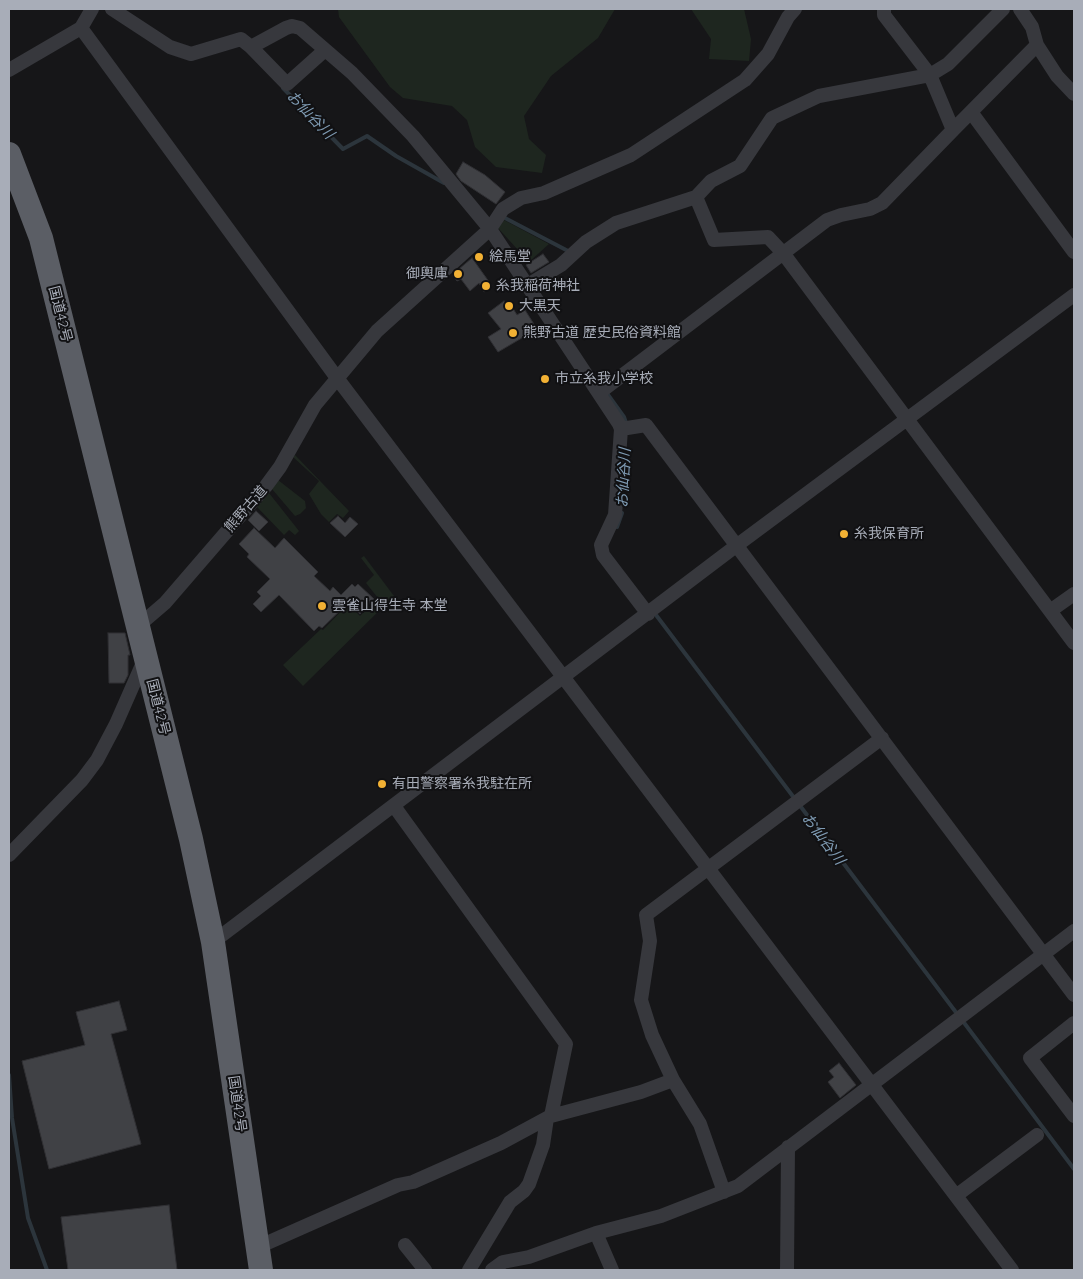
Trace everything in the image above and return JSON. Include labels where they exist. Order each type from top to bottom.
[{"type":"highway","name":"国道42号","points":[[9,154],[40,238],[192,839],[213,942],[259,1259]]},
{"type":"street","points":[[9,70],[82,28],[92,9]]},
{"type":"street","points":[[112,9],[170,47],[191,54],[241,39],[287,84],[325,50]]},
{"type":"street","name":"熊野古道","points":[[137,627],[166,603],[266,486],[280,467],[315,405],[377,331],[490,229],[503,209],[522,198],[544,193],[631,155],[745,80],[768,54],[794,9]]},
{"type":"street","points":[[884,9],[884,15],[930,75],[953,130]]},
{"type":"street","points":[[528,285],[561,266],[586,242],[616,223],[696,198],[711,181],[740,166],[772,118],[819,96],[930,75],[948,64],[1003,9]]},
{"type":"street","points":[[1020,9],[1032,27],[1037,45],[1057,76],[1074,94]]},
{"type":"street","points":[[251,48],[292,26],[300,28],[373,93],[413,136],[490,229],[621,429],[615,515],[601,545],[603,555],[648,614]]},
{"type":"street","points":[[82,28],[337,378],[709,867],[1012,1270]]},
{"type":"street","points":[[599,393],[827,220],[841,215],[870,210],[882,203],[1037,45]]},
{"type":"street","points":[[971,112],[1074,252]]},
{"type":"street","points":[[696,198],[714,240],[768,237],[783,253],[1074,643]]},
{"type":"street","points":[[213,942],[736,546],[907,421],[1074,295]]},
{"type":"street","points":[[621,429],[646,425],[1074,995]]},
{"type":"street","points":[[1050,611],[1074,594]]},
{"type":"street","points":[[9,856],[82,780],[97,760],[116,724],[145,658]]},
{"type":"street","points":[[724,1192],[700,1124],[673,1080],[652,1035],[641,1000],[650,941],[646,915],[882,738]]},
{"type":"street","points":[[394,806],[566,1044],[543,1146],[529,1184],[524,1191],[510,1202],[469,1270]]},
{"type":"street","points":[[492,1270],[503,1262],[529,1257],[596,1233],[661,1216],[738,1186],[1074,931]]},
{"type":"street","points":[[1072,1109],[1030,1058],[1074,1023]]},
{"type":"street","points":[[259,1259],[398,1185],[413,1182],[501,1143],[549,1117],[641,1092],[673,1080]]},
{"type":"street","points":[[957,1195],[1037,1135]]},
{"type":"street","points":[[788,1147],[788,1270]]},
{"type":"street","points":[[596,1233],[612,1270]]},
{"type":"street","points":[[404,1245],[425,1270]]},
{"type":"shaded area","points":[[338,9],[615,9],[598,38],[551,76],[524,116],[529,139],[546,155],[542,173],[496,167],[475,147],[467,120],[452,106],[403,98],[390,87],[339,17]]},
{"type":"shaded area","points":[[691,9],[744,9],[751,39],[749,61],[709,59],[711,39]]},
{"type":"shaded area","points":[[502,219],[549,244],[529,262],[498,228]]},
{"type":"shaded area","points":[[295,455],[349,511],[343,518],[337,514],[329,522],[321,514],[309,494],[319,481],[293,457]]},
{"type":"shaded area","points":[[278,480],[305,501],[306,508],[300,514],[295,516],[272,489]]},
{"type":"shaded area","points":[[269,493],[299,531],[295,535],[289,530],[284,535],[257,507]]},
{"type":"shaded area","points":[[364,556],[394,596],[303,686],[283,665],[321,629],[323,630],[348,604],[360,616],[378,598],[366,583],[374,575],[361,558]]},
{"type":"building","points":[[463,162],[485,175],[505,192],[496,204],[461,181],[456,174]]},
{"type":"building","points":[[543,254],[549,262],[531,273],[526,265]]},
{"type":"building","points":[[472,258],[492,286],[484,292],[479,283],[470,291],[461,279],[457,281],[452,275]]},
{"type":"building","name":"熊野古道 歴史民俗資料館","points":[[504,301],[506,304],[509,302],[517,315],[525,310],[537,329],[498,352],[488,337],[501,329],[488,313]]},
{"type":"building","points":[[256,511],[268,522],[259,531],[248,520]]},
{"type":"building","points":[[338,516],[345,523],[350,517],[358,524],[345,537],[330,523]]},
{"type":"building","points":[[254,528],[275,548],[284,538],[318,572],[314,576],[330,591],[333,587],[341,595],[352,584],[355,587],[358,584],[374,599],[360,614],[348,603],[322,628],[319,626],[314,631],[279,595],[261,612],[253,604],[261,596],[257,592],[270,579],[247,557],[249,554],[239,544]]},
{"type":"building","points":[[108,633],[125,633],[130,655],[128,655],[128,675],[124,683],[109,683]]},
{"type":"building","points":[[119,1001],[127,1030],[111,1034],[141,1144],[49,1169],[22,1061],[85,1045],[76,1012]]},
{"type":"building","points":[[839,1063],[856,1085],[840,1098],[828,1082],[834,1077],[829,1071]]},
{"type":"building","points":[[169,1205],[177,1270],[68,1270],[61,1217]]},
{"type":"waterway","name":"お仙谷川","points":[[283,88],[343,149],[367,136],[396,156],[444,183]]},
{"type":"waterway","points":[[503,217],[570,252]]},
{"type":"waterway","name":"お仙谷川","points":[[606,392],[624,417],[627,426]]},
{"type":"waterway","name":"お仙谷川","points":[[617,527],[622,513]]},
{"type":"waterway","name":"お仙谷川","points":[[653,611],[958,1015]]},
{"type":"waterway","name":"お仙谷川","points":[[962,1020],[1074,1169]]},
{"type":"waterway","points":[[9,1075],[12,1118],[28,1218],[47,1270]]},
{"type":"place","name":"絵馬堂","points":[[479,257]]},
{"type":"place","name":"御輿庫","points":[[458,274]]},
{"type":"place","name":"糸我稲荷神社","points":[[486,286]]},
{"type":"place","name":"大黒天","points":[[509,306]]},
{"type":"place","name":"熊野古道 歴史民俗資料館","points":[[513,333]]},
{"type":"place","name":"市立糸我小学校","points":[[545,379]]},
{"type":"place","name":"糸我保育所","points":[[844,534]]},
{"type":"place","name":"雲雀山得生寺 本堂","points":[[322,606]]},
{"type":"place","name":"有田警察署糸我駐在所","points":[[382,784]]}]
